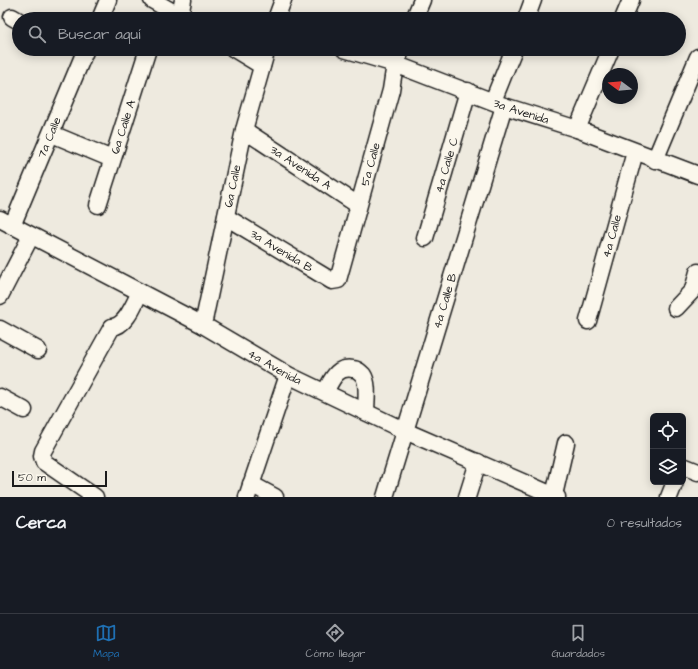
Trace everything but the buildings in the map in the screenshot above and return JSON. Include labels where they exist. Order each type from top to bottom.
[{"type":"street","points":[[103,12],[108,0]]},
{"type":"street","points":[[182,12],[183,0]]},
{"type":"street","points":[[279,12],[283,0]]},
{"type":"street","points":[[417,12],[422,0]]},
{"type":"street","points":[[529,12],[533,0]]},
{"type":"street","points":[[626,12],[631,0]]},
{"type":"street","points":[[157,8],[167,12]]},
{"type":"street","name":"7a Calle","points":[[6,223],[52,134],[78,56]]},
{"type":"street","name":"6a Calle A","points":[[98,205],[146,56]]},
{"type":"street","points":[[246,56],[262,66]]},
{"type":"street","name":"6a Calle","points":[[202,325],[244,130],[265,56]]},
{"type":"street","name":"3a Avenida","points":[[368,56],[396,64],[499,103],[577,129],[655,160],[698,175]]},
{"type":"street","name":"5a Calle","points":[[338,280],[399,56]]},
{"type":"street","points":[[499,103],[512,56]]},
{"type":"street","points":[[577,129],[608,56]]},
{"type":"street","points":[[655,160],[698,58]]},
{"type":"street","name":"4a Calle C","points":[[425,238],[468,91]]},
{"type":"street","name":"4a Calle B","points":[[385,497],[499,103]]},
{"type":"street","name":"3a Avenida A","points":[[244,130],[358,205]]},
{"type":"street","points":[[52,134],[112,159]]},
{"type":"street","name":"4a Calle","points":[[588,321],[635,152]]},
{"type":"street","name":"3a Avenida B","points":[[226,217],[332,281],[338,280]]},
{"type":"street","name":"4a Avenida","points":[[6,223],[202,325],[288,374],[405,431],[478,462],[544,494]]},
{"type":"street","points":[[1,293],[31,236]]},
{"type":"street","points":[[676,308],[693,290],[698,272]]},
{"type":"street","points":[[95,497],[44,462],[42,456],[43,450],[112,327],[118,326],[123,322],[140,292]]},
{"type":"street","points":[[0,329],[38,350]]},
{"type":"street","points":[[325,392],[334,375],[340,370],[346,368],[356,369],[363,376],[366,390],[366,412]]},
{"type":"street","points":[[275,497],[249,491],[288,374]]},
{"type":"street","points":[[0,397],[24,410]]},
{"type":"street","points":[[544,494],[566,443]]},
{"type":"street","points":[[467,497],[478,462]]},
{"type":"street","points":[[686,467],[698,472]]},
{"type":"street","points":[[669,497],[674,485]]}]
